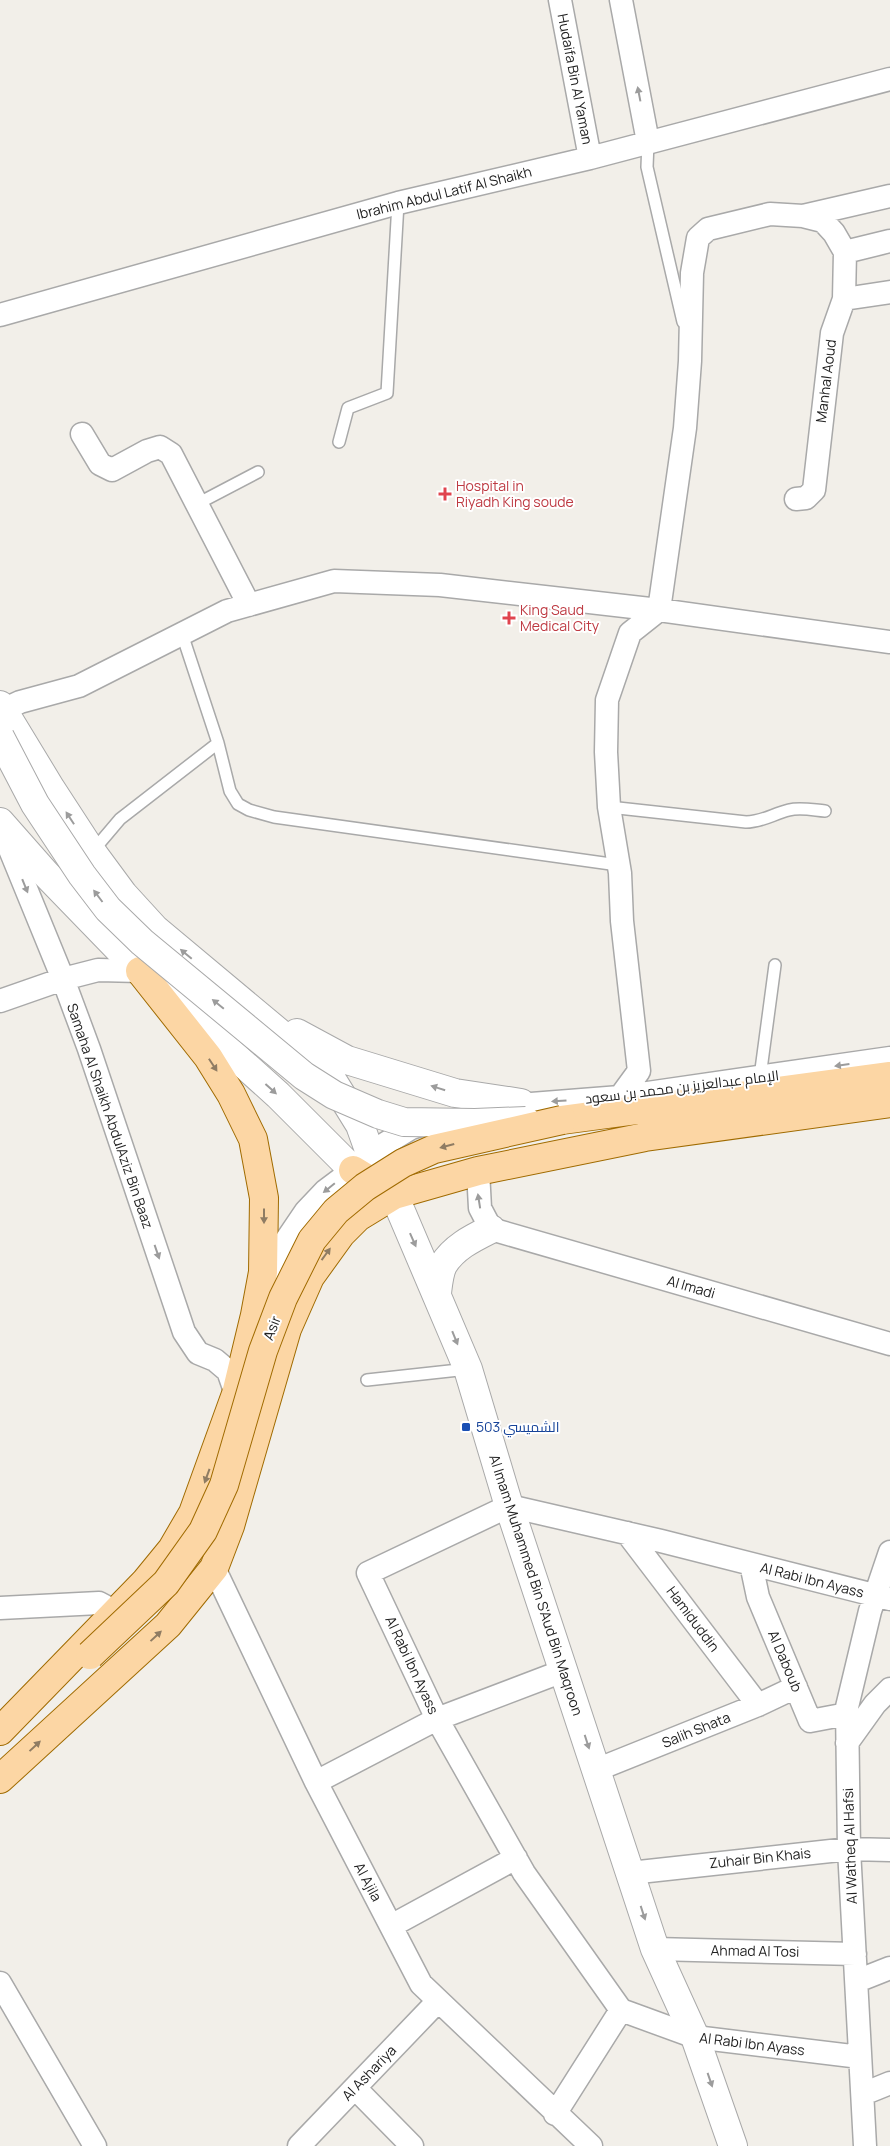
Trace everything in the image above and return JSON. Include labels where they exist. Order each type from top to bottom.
[{"type":"main road","name":"Samaha Al Shaikh AbdulAziz Bin Baaz","points":[[7,1724],[145,1582],[172,1548],[193,1513],[236,1394],[255,1315],[263,1264],[264,1198],[253,1139],[231,1094],[208,1057],[140,971]]},
{"type":"main road","name":"الإمام عبدالعزيز بن محمد بن سعود","points":[[562,1120],[890,1076]]},
{"type":"main road","points":[[0,1779],[168,1625],[214,1568],[230,1526],[287,1329],[310,1277],[341,1234],[358,1217],[394,1196],[478,1171],[645,1137],[890,1103]]},
{"type":"main road","name":"Asir","points":[[7,1724],[90,1655],[166,1583],[203,1531],[224,1485],[263,1351],[283,1298],[312,1240],[336,1211],[365,1187],[403,1162],[434,1149],[562,1120]]},
{"type":"main road","name":"Samaha Al Shaikh AbdulAziz Bin Baaz","points":[[362,1161],[394,1196]]},
{"type":"street","name":"Hudaifa Bin Al Yaman","points":[[560,0],[590,158]]},
{"type":"street","points":[[621,0],[648,142]]},
{"type":"street","name":"Ibrahim Abdul Latif Al Shaikh","points":[[0,315],[398,203],[590,158],[890,79]]},
{"type":"street","points":[[803,216],[890,196]]},
{"type":"street","points":[[620,1097],[639,1070],[618,865],[610,807],[606,752],[607,700],[630,633],[659,610],[685,428],[690,361],[692,273],[698,238],[708,229],[770,214],[803,216],[822,222],[834,233],[845,252],[844,299],[890,292]]},
{"type":"street","points":[[845,252],[890,241]]},
{"type":"street","name":"Manhal Aoud","points":[[796,499],[806,498],[814,490],[832,333],[844,299]]},
{"type":"street","points":[[82,434],[100,464],[112,470],[147,450],[160,447],[171,454],[249,605]]},
{"type":"street","points":[[362,1161],[360,1125],[334,1083],[319,1066],[155,929],[122,894],[92,852],[1,708],[79,686],[227,611],[334,581],[440,585],[659,610],[890,642]]},
{"type":"street","points":[[0,737],[35,804],[82,875],[108,909],[142,942],[304,1076],[334,1095],[378,1114],[404,1122],[475,1123],[562,1120]]},
{"type":"street","name":"Samaha Al Shaikh AbdulAziz Bin Baaz","points":[[0,823],[45,873],[140,971],[278,1095],[362,1161]]},
{"type":"street","name":"Samaha Al Shaikh AbdulAziz Bin Baaz","points":[[0,823],[89,1049],[184,1332],[198,1353],[215,1360],[228,1372],[236,1394]]},
{"type":"street","points":[[0,1001],[63,979],[98,970],[140,971]]},
{"type":"street","points":[[250,1007],[348,1060],[454,1093],[521,1103]]},
{"type":"street","name":"الإمام عبدالعزيز بن محمد بن سعود","points":[[444,1118],[521,1103],[620,1097],[890,1058]]},
{"type":"street","points":[[436,1293],[442,1267],[466,1241],[491,1229],[480,1208],[478,1171],[890,1114]]},
{"type":"street","name":"Asir","points":[[255,1315],[287,1239],[306,1211],[325,1191],[362,1161],[411,1128],[444,1118]]},
{"type":"street","name":"Al Imam Muhammed Bin S'Aud Bin Maqroon","points":[[394,1196],[468,1369],[509,1506],[655,1949],[695,2037],[733,2146]]},
{"type":"street","name":"Al Imadi","points":[[491,1229],[890,1344]]},
{"type":"street","name":"Al Rabi Ibn Ayass","points":[[860,2057],[695,2037],[621,2010],[524,1873],[437,1719],[368,1573],[509,1506],[627,1533],[883,1598]]},
{"type":"street","name":"Hamiduddin","points":[[627,1533],[758,1705]]},
{"type":"street","name":"Al Watheq Al Hafsi","points":[[865,2146],[849,1849],[847,1707],[883,1598],[890,1552]]},
{"type":"street","name":"Al Daboub","points":[[751,1564],[758,1597],[810,1720],[847,1714]]},
{"type":"street","name":"Al Ajila","points":[[214,1568],[316,1782],[421,1984],[555,2114],[591,2146]]},
{"type":"street","points":[[0,1608],[99,1603],[116,1612]]},
{"type":"street","points":[[316,1782],[437,1719],[563,1671]]},
{"type":"street","name":"Salih Shata","points":[[596,1770],[758,1705],[796,1687]]},
{"type":"street","points":[[847,1743],[875,1704],[889,1692]]},
{"type":"street","name":"Zuhair Bin Khais","points":[[630,1873],[849,1849],[890,1850]]},
{"type":"street","points":[[391,1926],[516,1858]]},
{"type":"street","name":"Ahmad Al Tosi","points":[[655,1949],[855,1954]]},
{"type":"street","points":[[857,1981],[890,1968]]},
{"type":"street","points":[[0,1983],[95,2146]]},
{"type":"street","name":"Al Ashariya","points":[[299,2146],[438,2001]]},
{"type":"street","points":[[555,2114],[621,2010]]},
{"type":"street","points":[[862,2094],[890,2083]]},
{"type":"street","points":[[355,2088],[412,2146]]},
{"type":"lane","points":[[648,142],[648,167],[679,301],[690,361]]},
{"type":"lane","points":[[339,442],[348,408],[387,393],[398,203]]},
{"type":"lane","points":[[197,504],[258,472]]},
{"type":"lane","points":[[182,634],[218,743],[230,791],[238,804],[249,810],[274,817],[618,865]]},
{"type":"lane","points":[[92,852],[120,819],[218,743]]},
{"type":"lane","points":[[610,807],[746,822],[758,822],[790,810],[825,811]]},
{"type":"lane","points":[[760,1077],[775,964]]},
{"type":"lane","points":[[367,1380],[468,1369]]},
{"type":"place","name":"Hospital in Riyadh King soude","points":[[445,494]]},
{"type":"place","name":"King Saud Medical City","points":[[509,618]]},
{"type":"place","name":"الشميسي 503","points":[[466,1427]]}]
